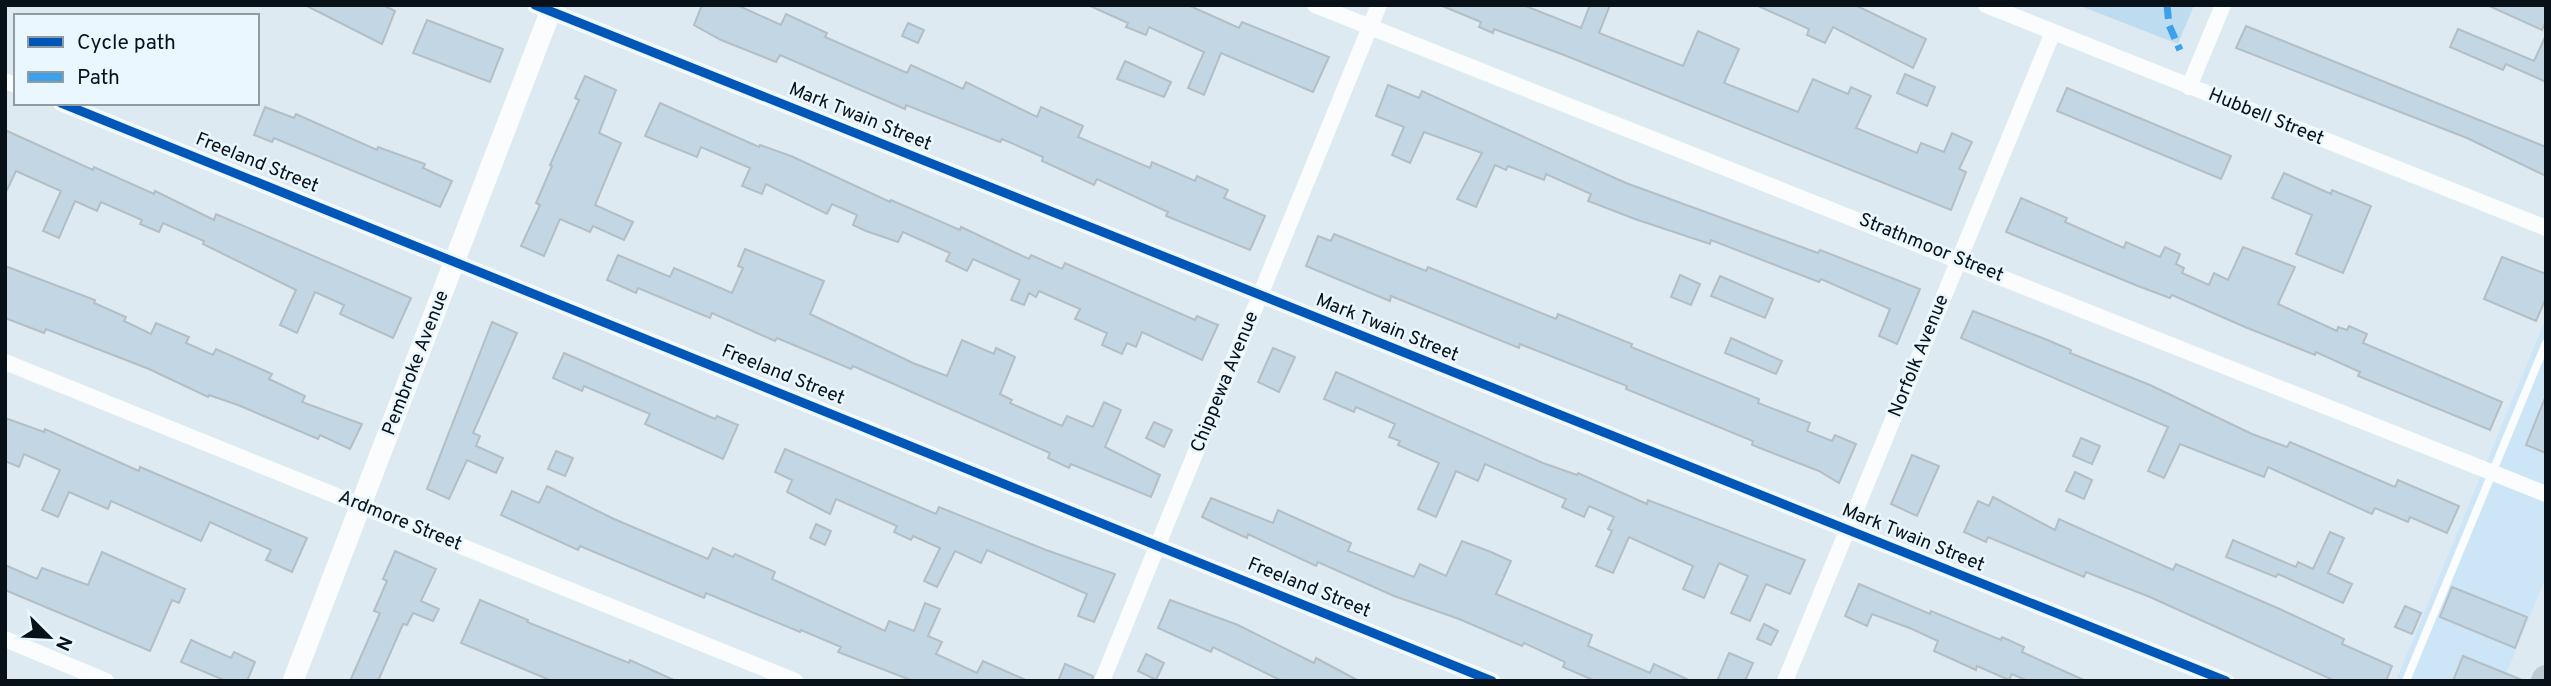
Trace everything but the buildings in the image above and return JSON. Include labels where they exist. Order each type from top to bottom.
[{"type":"street","name":"Strathmoor Street","points":[[1315,5],[2546,494]]},
{"type":"street","name":"Chippewa Avenue","points":[[1102,681],[1379,5]]},
{"type":"street","name":"Hubbell Street","points":[[1986,5],[2546,228]]},
{"type":"street","points":[[2189,86],[2222,5]]},
{"type":"street","name":"Pembroke Avenue","points":[[293,681],[455,261],[546,7]]},
{"type":"street","name":"Mark Twain Street","points":[[546,7],[1260,297],[2226,681]]},
{"type":"street","name":"Norfolk Avenue","points":[[1785,681],[2053,32]]},
{"type":"street","name":"Freeland Street","points":[[66,105],[1492,681]]},
{"type":"street","name":"Ardmore Street","points":[[5,362],[795,681]]},
{"type":"street","points":[[5,639],[106,681]]},
{"type":"lane","points":[[2406,681],[2546,343]]},
{"type":"shaded area","points":[[2078,5],[2194,5],[2178,44]]},
{"type":"shaded area","points":[[2546,318],[2546,577],[2503,681],[2396,681]]},
{"type":"marked path","points":[[2167,5],[2169,25],[2180,50]]},
{"type":"cycle path","points":[[535,5],[2226,681]]},
{"type":"cycle path","points":[[66,105],[1492,681]]}]
